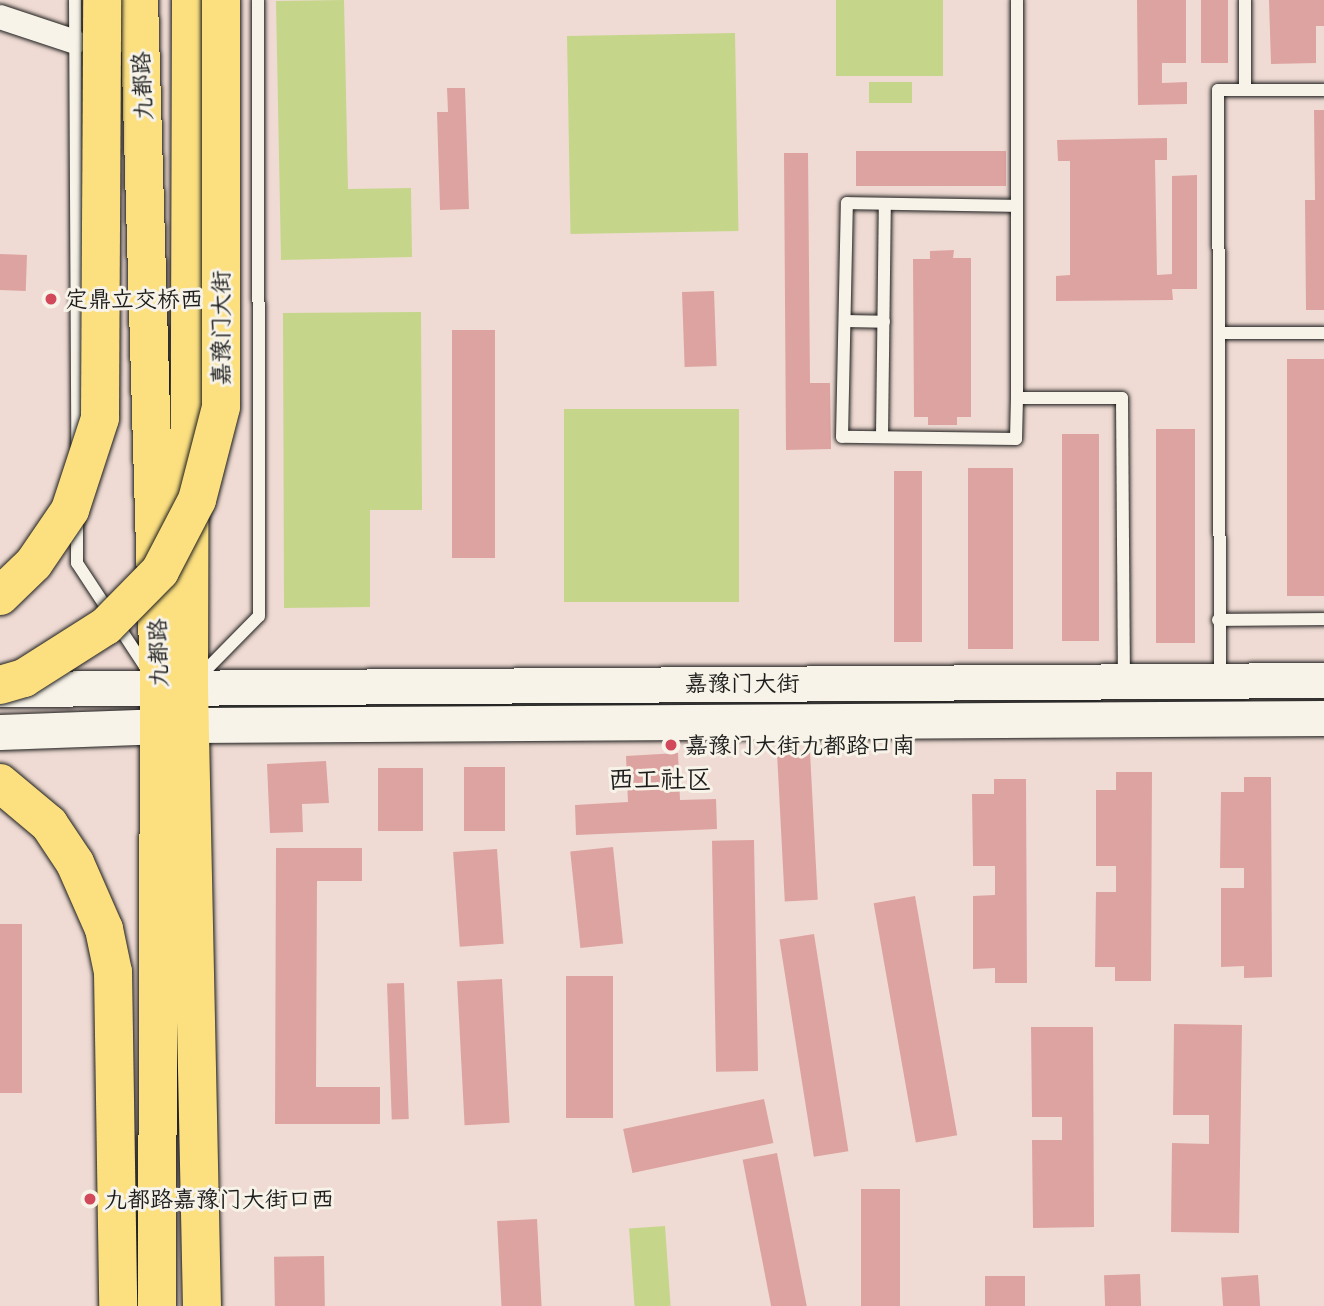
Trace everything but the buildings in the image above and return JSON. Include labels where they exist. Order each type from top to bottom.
[{"type":"main road","points":[[0,596],[34,563],[70,510],[100,418],[103,0]]},
{"type":"main road","name":"九都路","points":[[139,0],[174,687]]},
{"type":"main road","name":"九都路","points":[[156,1306],[174,727],[191,0]]},
{"type":"main road","name":"嘉豫门大街","points":[[0,687],[24,678],[106,626],[160,571],[197,500],[221,407],[221,0]]},
{"type":"main road","name":"嘉豫门大街","points":[[0,687],[1324,680]]},
{"type":"main road","name":"嘉豫门大街","points":[[0,732],[174,727],[1324,718]]},
{"type":"main road","name":"九都路","points":[[174,727],[202,1306]]},
{"type":"main road","points":[[0,783],[49,824],[75,863],[106,939],[113,972],[118,1306]]},
{"type":"street","points":[[0,18],[75,42]]},
{"type":"lane","points":[[75,0],[77,563],[174,687],[260,616],[258,0]]},
{"type":"lane","points":[[1017,0],[1017,206],[1017,398],[1016,439],[842,437],[847,203],[1017,206]]},
{"type":"lane","points":[[1245,0],[1245,90]]},
{"type":"lane","points":[[1220,681],[1218,90],[1324,90]]},
{"type":"lane","points":[[882,437],[885,204]]},
{"type":"lane","points":[[845,321],[884,321]]},
{"type":"lane","points":[[1219,333],[1324,333]]},
{"type":"lane","points":[[1017,398],[1122,398],[1124,681]]},
{"type":"lane","points":[[1219,620],[1324,619]]},
{"type":"green space","points":[[344,0],[348,189],[411,188],[412,257],[281,260],[276,1]]},
{"type":"green space","points":[[836,0],[943,0],[943,76],[836,76]]},
{"type":"green space","points":[[735,33],[738,231],[570,234],[567,36]]},
{"type":"green space","points":[[869,82],[912,82],[912,103],[869,103]]},
{"type":"green space","points":[[421,312],[422,510],[370,510],[370,607],[284,608],[283,313]]},
{"type":"green space","points":[[564,409],[739,409],[739,602],[564,602]]},
{"type":"green space","points":[[665,1226],[671,1306],[635,1306],[629,1229]]},
{"type":"place","name":"定鼎立交桥西","points":[[51,299]]},
{"type":"place","name":"嘉豫门大街九都路口南","points":[[671,745]]},
{"type":"place","name":"九都路嘉豫门大街口西","points":[[90,1199]]},
{"type":"district","name":"西工社区","points":[[660,780]]}]
